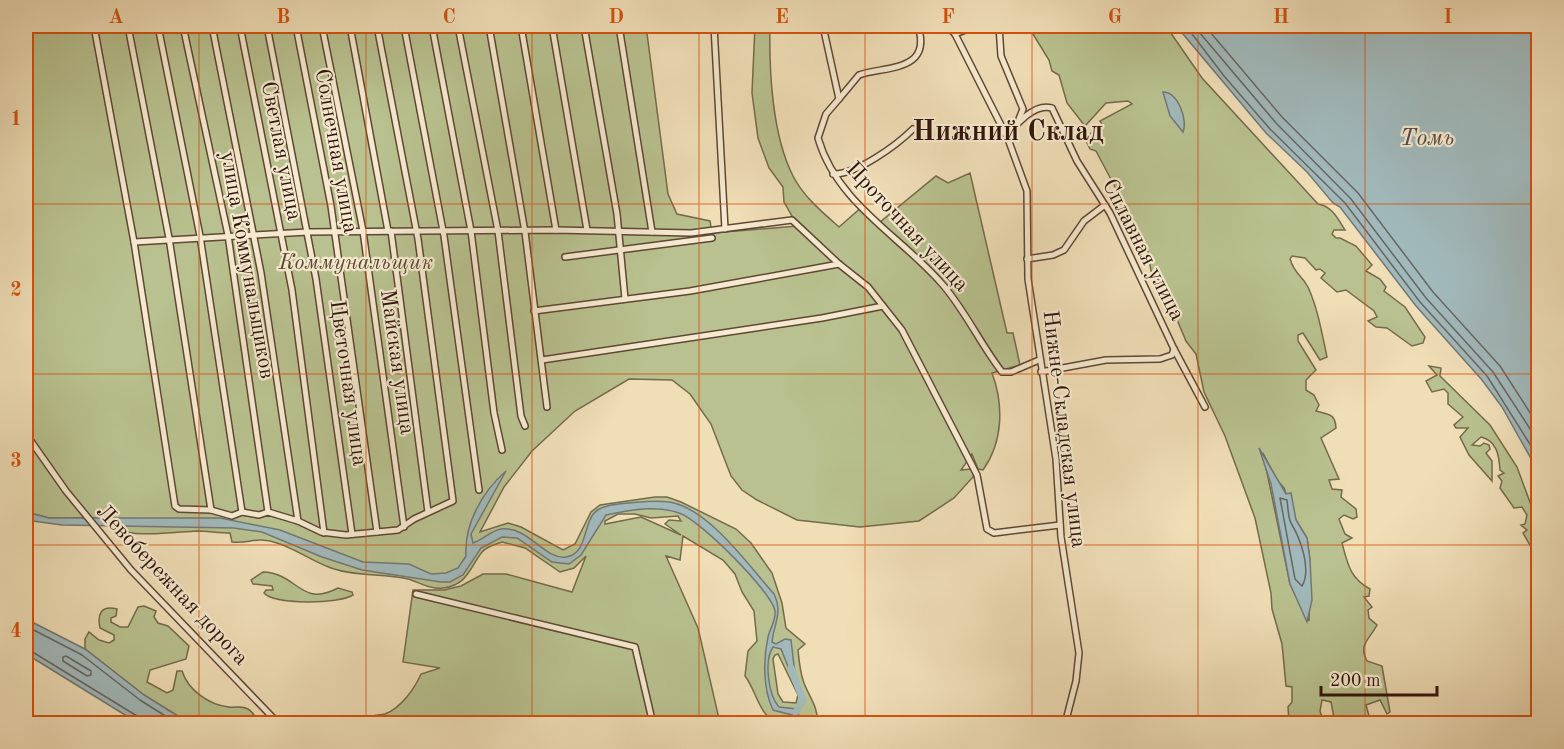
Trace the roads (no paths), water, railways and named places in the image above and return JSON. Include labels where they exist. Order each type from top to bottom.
[{"type":"street","points":[[94,26],[134,242],[175,506],[179,509],[211,510],[232,516],[242,512],[258,515],[268,512],[298,521],[324,533],[352,534],[404,527],[428,512],[453,501],[425,285],[377,26]]},
{"type":"street","points":[[128,26],[169,238],[211,510]]},
{"type":"street","points":[[158,26],[200,236],[242,512]]},
{"type":"street","name":"улица Коммунальщиков","points":[[183,26],[228,235],[268,512]]},
{"type":"street","points":[[212,26],[254,235],[298,521]]},
{"type":"street","name":"Светлая улица","points":[[240,26],[292,290],[324,533]]},
{"type":"street","name":"Цветочная улица","points":[[267,26],[308,232],[352,534]]},
{"type":"street","name":"Солнечная улица","points":[[296,26],[334,232],[378,532]]},
{"type":"street","name":"Майская улица","points":[[322,26],[363,231],[404,527]]},
{"type":"street","points":[[350,26],[390,231],[428,512]]},
{"type":"street","points":[[404,26],[443,231],[479,490]]},
{"type":"street","points":[[432,26],[471,231],[494,413],[502,450]]},
{"type":"street","points":[[458,26],[498,231],[519,406],[525,426]]},
{"type":"street","points":[[489,26],[525,232],[547,407]]},
{"type":"street","points":[[521,26],[556,230]]},
{"type":"street","points":[[552,26],[588,230]]},
{"type":"street","points":[[584,26],[609,160],[625,299]]},
{"type":"street","points":[[618,26],[652,232]]},
{"type":"street","points":[[714,26],[725,229]]},
{"type":"street","points":[[823,26],[839,99]]},
{"type":"street","points":[[839,99],[860,75],[888,71],[911,60],[920,45],[918,26]]},
{"type":"street","name":"Нижне-Складская улица","points":[[947,26],[955,34],[1008,139],[1027,191],[1029,214],[1027,259],[1039,360],[1056,459],[1060,525],[1079,653],[1076,681],[1065,723]]},
{"type":"street","points":[[955,34],[976,26]]},
{"type":"street","points":[[999,26],[1001,56],[1023,109],[1008,139]]},
{"type":"street","name":"Проточная улица","points":[[839,99],[826,114],[818,138],[833,174],[850,197],[945,288],[1002,372],[1011,372],[1039,360]]},
{"type":"street","name":"Сплавная улица","points":[[1019,121],[1044,106],[1052,108],[1077,161],[1105,205],[1174,349],[1205,407]]},
{"type":"street","points":[[833,174],[843,174],[897,145],[913,129]]},
{"type":"street","points":[[1027,259],[1053,255],[1064,250],[1084,221],[1105,205]]},
{"type":"street","points":[[134,242],[200,236],[363,231],[588,230],[691,233],[792,220],[839,264],[868,287],[909,341],[973,466],[979,482],[987,529],[994,532],[1060,525]]},
{"type":"street","points":[[565,257],[712,238]]},
{"type":"street","points":[[534,311],[690,291],[839,264]]},
{"type":"street","points":[[542,360],[790,323],[883,306]]},
{"type":"street","points":[[1041,372],[1106,360],[1160,359],[1172,356],[1174,349]]},
{"type":"street","name":"Левобережная дорога","points":[[26,434],[79,507],[131,570],[279,723]]},
{"type":"street","points":[[416,594],[635,647],[653,723]]},
{"type":"water","name":"Томь","points":[[1180,26],[1538,26],[1538,471],[1502,407],[1482,380],[1416,306],[1340,207],[1333,203],[1307,172],[1266,133],[1183,34]]},
{"type":"water","points":[[1163,92],[1173,97],[1181,108],[1184,121],[1183,132],[1170,116]]},
{"type":"water","points":[[1259,448],[1286,494],[1291,493],[1296,520],[1307,538],[1312,600],[1307,622],[1290,584],[1271,484]]},
{"type":"water","points":[[506,471],[471,534],[473,543],[497,530],[511,529],[528,537],[550,553],[558,557],[566,557],[578,551],[590,518],[597,510],[615,504],[651,501],[669,502],[688,508],[715,528],[774,594],[778,613],[772,642],[776,644],[785,639],[791,640],[795,674],[791,674],[781,649],[773,647],[770,653],[768,677],[775,702],[779,707],[797,709],[801,723],[796,723],[792,715],[773,710],[767,693],[765,655],[775,615],[771,602],[749,573],[733,557],[702,528],[679,513],[661,509],[643,509],[606,515],[581,555],[569,564],[552,562],[517,538],[502,537],[481,548],[463,575],[450,582],[362,570],[322,557],[262,532],[234,528],[62,525],[26,520],[26,512],[49,518],[220,518],[280,530],[363,562],[409,564],[431,574],[446,573],[458,568],[466,556],[468,532],[476,509],[489,489]]},
{"type":"water","points":[[26,619],[85,649],[144,695],[189,723],[138,723],[36,660],[26,653]]},
{"type":"waterway","points":[[791,668],[803,700],[796,712]]},
{"type":"district","name":"Нижний Склад","points":[[1008,133]]},
{"type":"park label","name":"Коммунальщик","points":[[356,263]]}]
